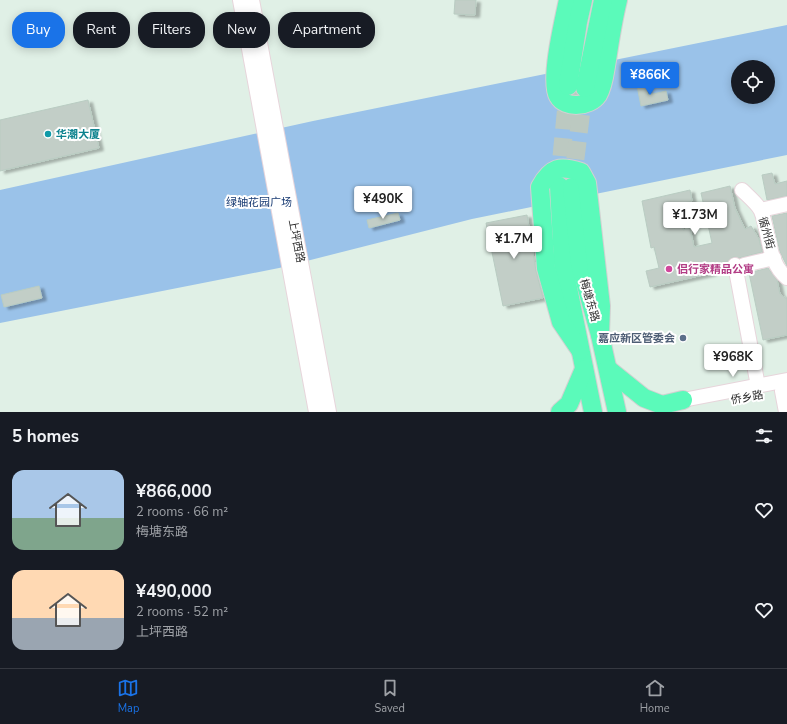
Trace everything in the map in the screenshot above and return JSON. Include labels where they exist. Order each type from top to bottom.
[{"type":"main road","points":[[568,0],[554,85],[558,97],[575,105],[588,104],[597,96],[603,82],[618,0]]},
{"type":"main road","points":[[583,0],[578,22],[576,87],[603,0]]},
{"type":"main road","points":[[580,350],[561,322],[546,268],[540,187],[546,176],[553,170],[568,168],[581,172],[587,183],[601,306],[600,334]]},
{"type":"main road","name":"梅塘东路","points":[[594,412],[563,263],[565,186],[580,264],[600,334],[617,412]]},
{"type":"main road","points":[[560,412],[569,404],[584,369]]},
{"type":"main road","points":[[608,369],[644,398],[662,405],[680,407]]},
{"type":"street","name":"上坪西路","points":[[240,0],[316,412]]},
{"type":"street","name":"上坪西路","points":[[252,0],[329,412]]},
{"type":"street","name":"循州街","points":[[742,190],[761,210],[774,258],[780,272],[787,278]]},
{"type":"street","points":[[761,210],[787,204]]},
{"type":"street","points":[[758,386],[739,265],[774,258]]},
{"type":"street","name":"侨乡路","points":[[680,407],[758,386],[785,387]]},
{"type":"street","points":[[785,387],[786,412]]},
{"type":"street","name":"侨乡路","points":[[680,407],[785,387]]},
{"type":"green space","name":"绿轴花园广场","points":[[787,25],[787,155],[472,219],[279,268],[0,323],[0,190],[313,121]]},
{"type":"building","points":[[455,0],[476,0],[475,15],[454,14]]},
{"type":"building","points":[[645,84],[648,95],[666,91],[668,100],[641,106],[637,86]]},
{"type":"building","name":"华潮大厦","points":[[88,100],[99,148],[0,171],[0,120]]},
{"type":"building","points":[[772,173],[775,184],[787,181],[787,196],[767,200],[762,175]]},
{"type":"building","points":[[730,186],[735,208],[745,229],[751,226],[759,239],[762,252],[739,258],[733,257],[728,261],[710,265],[712,273],[650,287],[646,271],[659,268],[654,247],[651,248],[642,201],[690,190],[692,201],[677,205],[683,230],[690,228],[694,247],[712,243],[701,193]]},
{"type":"building","points":[[398,213],[400,220],[369,228],[367,220]]},
{"type":"building","points":[[787,213],[787,266],[780,252],[772,216]]},
{"type":"building","points":[[527,215],[536,271],[543,298],[503,306],[486,223]]},
{"type":"building","points":[[768,268],[777,280],[780,294],[787,299],[787,335],[763,340],[749,273]]},
{"type":"building","points":[[39,286],[42,298],[4,307],[1,295]]},
{"type":"tunnel","points":[[559,183],[568,89]]},
{"type":"tunnel","points":[[572,186],[584,90]]},
{"type":"place","name":"华潮大厦","points":[[48,134]]},
{"type":"place","name":"侣行家精品公寓","points":[[669,269]]},
{"type":"place","name":"嘉应新区管委会","points":[[683,338]]}]
